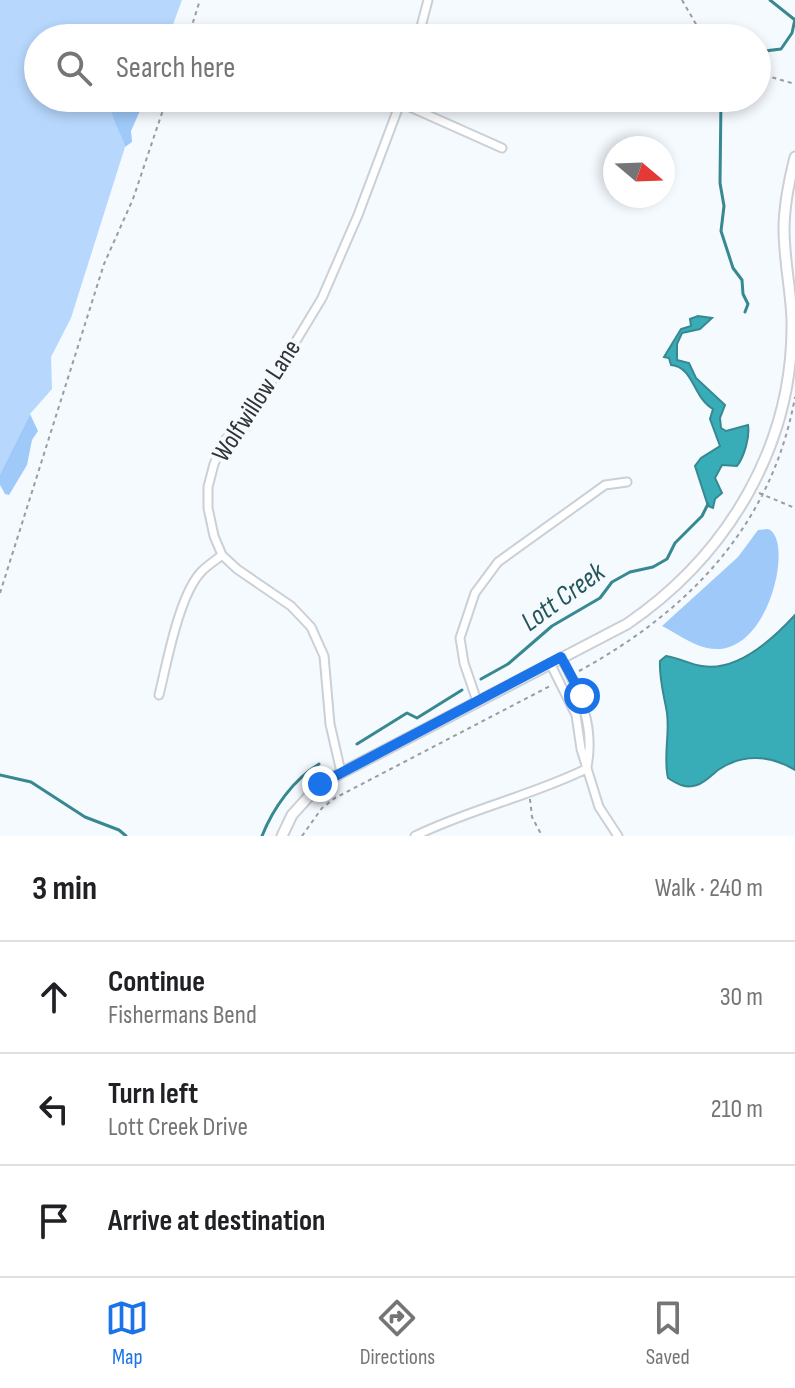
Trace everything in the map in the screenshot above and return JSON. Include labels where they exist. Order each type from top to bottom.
[{"type":"street","points":[[422,24],[428,0]]},
{"type":"street","name":"Wolfwillow Lane","points":[[222,555],[208,508],[208,487],[214,464],[225,440],[255,409],[322,298],[397,112]]},
{"type":"street","points":[[427,112],[502,148]]},
{"type":"street","points":[[282,836],[304,799],[341,772],[627,624],[674,590],[717,543],[751,489],[774,431],[788,376],[792,321],[784,229],[785,206],[795,157]]},
{"type":"street","points":[[477,701],[464,663],[460,638],[475,593],[498,562],[605,485],[627,482]]},
{"type":"street","points":[[159,695],[189,590],[200,572],[222,555],[291,606],[311,627],[324,656],[330,724],[341,772]]},
{"type":"street","points":[[561,657],[582,696],[587,713],[591,749],[586,769]]},
{"type":"street","points":[[550,663],[576,715],[586,769],[599,807],[618,836]]},
{"type":"street","points":[[415,836],[446,821],[528,794],[586,769]]},
{"type":"path","points":[[192,24],[200,0]]},
{"type":"path","points":[[682,0],[696,24]]},
{"type":"path","points":[[771,77],[795,84]]},
{"type":"path","points":[[0,593],[104,264],[133,199],[162,112]]},
{"type":"path","points":[[751,489],[795,508]]},
{"type":"path","points":[[528,794],[532,817],[542,836]]},
{"type":"shaded area","points":[[0,0],[182,0],[173,24],[24,24],[24,112],[113,112],[125,147],[71,318],[51,357],[52,389],[30,414],[0,474]]},
{"type":"shaded area","points":[[112,112],[139,112],[131,131],[132,142],[125,147]]},
{"type":"shaded area","points":[[698,316],[712,318],[700,329],[682,333],[677,344],[677,360],[689,363],[696,378],[725,405],[720,418],[721,428],[726,431],[748,425],[746,447],[737,466],[722,465],[715,478],[722,493],[715,499],[713,508],[708,506],[695,466],[701,458],[720,446],[710,419],[713,409],[701,398],[684,371],[671,365],[669,358],[664,357],[681,329],[691,326],[690,319]]},
{"type":"shaded area","points":[[30,414],[38,431],[32,440],[27,465],[9,495],[5,494],[0,485],[0,474]]},
{"type":"shaded area","points":[[768,529],[776,537],[779,553],[777,574],[761,619],[746,637],[729,647],[707,648],[662,626],[738,557],[758,530]]},
{"type":"shaded area","points":[[795,615],[795,770],[776,761],[756,758],[727,765],[693,786],[682,785],[668,778],[668,721],[660,661],[666,656],[702,666],[728,664],[766,643]]},
{"type":"waterway","points":[[770,0],[795,20]]},
{"type":"waterway","name":"Lott Creek","points":[[771,50],[781,49],[792,33],[795,19]]},
{"type":"waterway","name":"Lott Creek","points":[[721,112],[720,183],[724,206],[721,231],[733,268],[742,280],[743,294],[748,304],[745,312]]},
{"type":"waterway","name":"Lott Creek","points":[[481,679],[508,664],[552,626],[600,598],[612,582],[667,559],[675,543],[702,516],[708,504]]},
{"type":"waterway","name":"Lott Creek","points":[[357,744],[407,713],[417,718],[462,690]]},
{"type":"waterway","points":[[262,836],[285,795],[319,764]]},
{"type":"waterway","points":[[0,775],[31,782],[85,817],[119,830],[126,836]]},
{"type":"route","points":[[320,784],[561,657],[582,696]]}]
